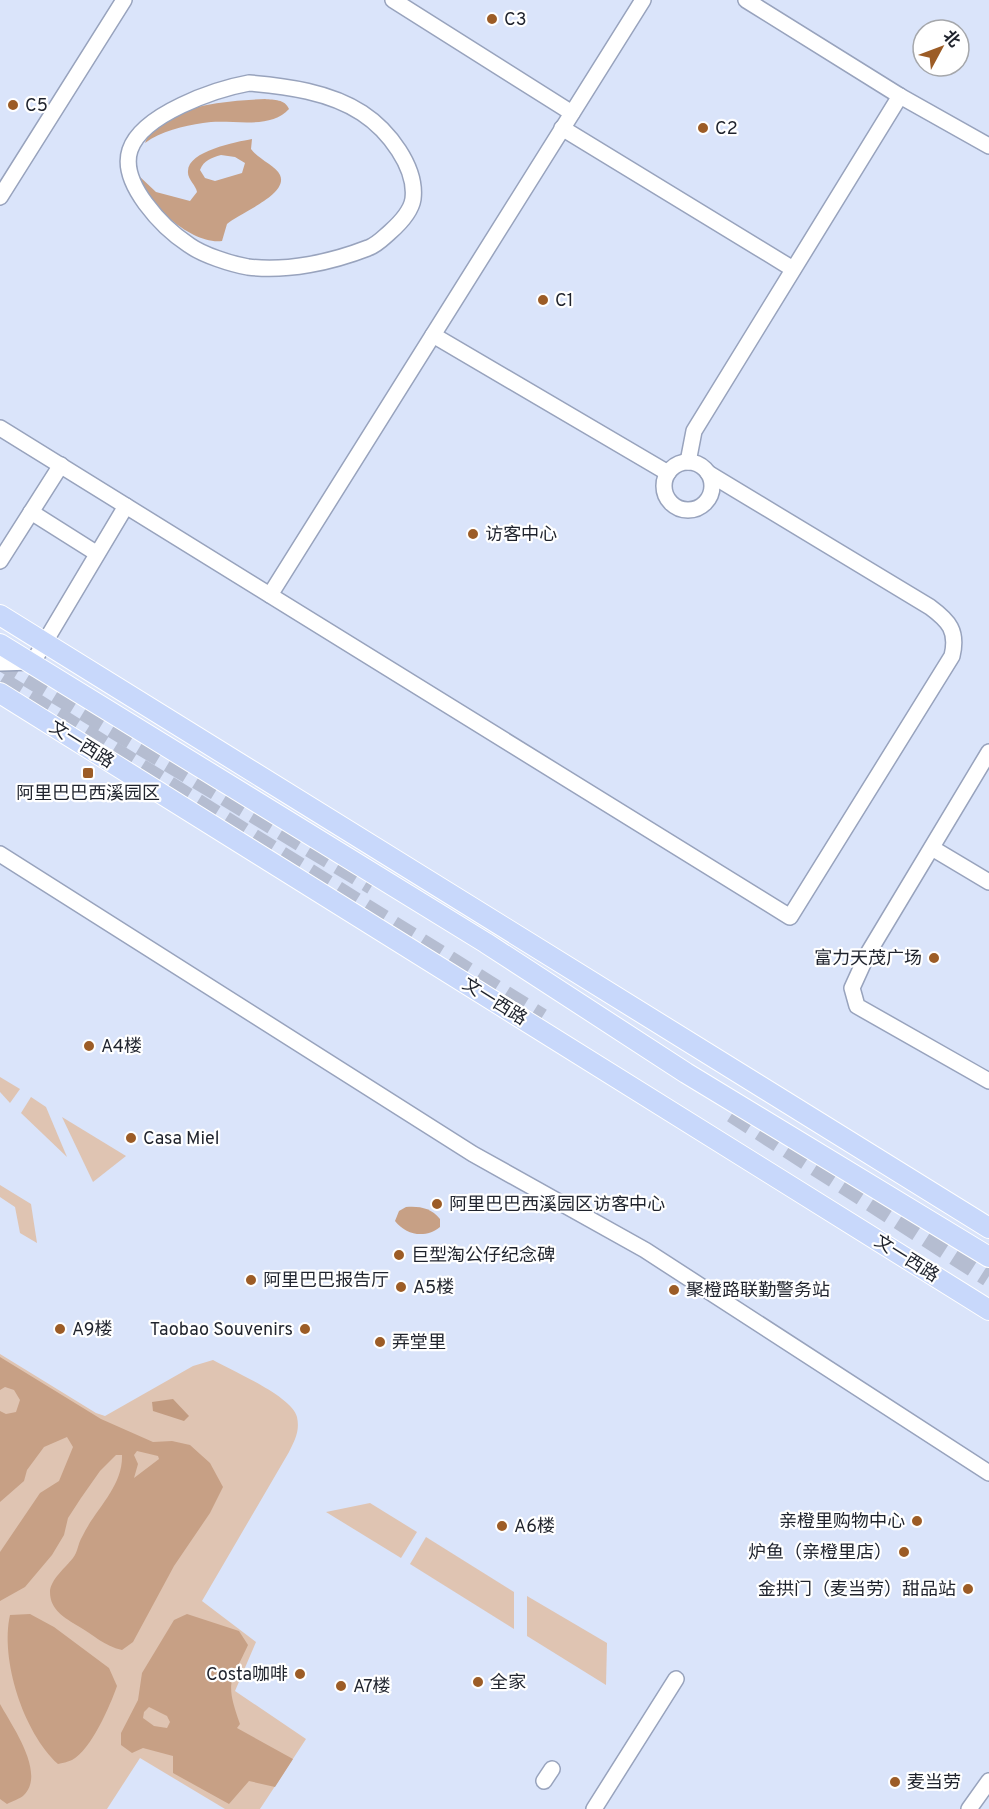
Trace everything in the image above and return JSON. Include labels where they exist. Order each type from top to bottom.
[{"type":"main road","points":[[0,615],[513,934],[704,1049],[989,1228]]},
{"type":"main road","points":[[0,644],[33,662],[567,994],[686,1073],[989,1257]]},
{"type":"main road","name":"文一西路","points":[[0,693],[989,1310]]},
{"type":"main road","points":[[513,934],[567,994]]},
{"type":"street","points":[[1,192],[124,0]]},
{"type":"street","points":[[393,0],[572,113]]},
{"type":"street","points":[[270,595],[643,0]]},
{"type":"street","points":[[746,0],[900,96],[989,146]]},
{"type":"street","points":[[249,83],[281,85],[332,99],[362,113],[385,133],[403,158],[413,180],[413,201],[401,222],[374,246],[348,256],[290,267],[247,267],[190,246],[167,228],[134,186],[130,169],[130,150],[142,132],[170,112],[218,89],[249,83]]},
{"type":"street","points":[[688,462],[694,430],[900,96]]},
{"type":"street","points":[[562,128],[794,269]]},
{"type":"street","points":[[432,335],[668,473]]},
{"type":"street","points":[[0,428],[790,917],[952,656],[955,643],[953,628],[930,607],[708,473],[696,463],[680,464],[668,473],[664,488],[666,495],[675,506],[690,510],[704,504],[712,489],[708,473]]},
{"type":"street","points":[[0,561],[61,465]]},
{"type":"street","points":[[0,663],[33,662],[126,506]]},
{"type":"street","points":[[31,512],[96,553]]},
{"type":"street","points":[[989,752],[867,956],[852,988],[857,1006],[989,1081]]},
{"type":"street","points":[[932,848],[989,882]]},
{"type":"street","points":[[0,854],[473,1154],[645,1250],[989,1473]]},
{"type":"street","points":[[594,1809],[676,1678]]},
{"type":"street","points":[[969,1809],[989,1781]]},
{"type":"shaded area","points":[[265,99],[282,102],[289,109],[281,116],[260,122],[213,122],[180,127],[158,135],[145,143],[153,130],[165,120],[181,112],[233,101]]},
{"type":"shaded area","points":[[252,139],[251,149],[278,172],[281,182],[277,190],[261,203],[227,224],[222,241],[197,236],[184,229],[160,209],[142,186],[138,175],[156,192],[190,201],[197,192],[188,171],[190,164],[196,158],[225,145]],"holes":[[[221,155],[235,157],[245,163],[242,173],[215,181],[205,178],[200,170],[214,157]]]},
{"type":"shaded area","points":[[0,1077],[20,1089],[10,1103],[0,1092]]},
{"type":"shaded area","points":[[31,1097],[46,1107],[67,1157],[21,1113]]},
{"type":"shaded area","points":[[62,1117],[126,1156],[93,1182]]},
{"type":"shaded area","points":[[0,1185],[31,1204],[37,1243],[20,1233],[15,1207],[0,1197]]},
{"type":"shaded area","points":[[406,1207],[421,1207],[433,1212],[440,1219],[440,1227],[422,1234],[405,1230],[395,1221],[399,1211]]},
{"type":"shaded area","points":[[0,1354],[96,1413],[105,1416],[193,1366],[213,1360],[247,1377],[293,1409],[298,1427],[289,1452],[202,1601],[256,1642],[235,1691],[306,1739],[260,1809],[225,1809],[140,1758],[107,1809],[0,1809]]},
{"type":"shaded area","points":[[0,1357],[101,1419],[153,1442],[172,1441],[190,1445],[210,1463],[223,1487],[210,1513],[174,1566],[133,1642],[122,1650],[104,1643],[63,1616],[55,1609],[50,1592],[59,1574],[75,1556],[87,1527],[113,1488],[121,1467],[122,1455],[116,1455],[100,1471],[81,1498],[68,1518],[64,1535],[52,1555],[25,1587],[0,1601],[0,1552],[40,1493],[59,1481],[73,1447],[67,1437],[44,1447],[27,1470],[24,1481],[0,1502],[0,1411],[6,1414],[16,1412],[20,1400],[14,1390],[5,1387],[0,1390]],"holes":[[[137,1451],[158,1456],[159,1459],[134,1478],[138,1464],[134,1455]]]},
{"type":"shaded area","points":[[173,1399],[189,1416],[184,1421],[153,1411],[152,1402]]},
{"type":"shaded area","points":[[370,1503],[417,1532],[401,1558],[326,1512]]},
{"type":"shaded area","points":[[426,1537],[514,1592],[514,1629],[410,1564]]},
{"type":"shaded area","points":[[527,1596],[607,1643],[606,1685],[527,1636]]},
{"type":"shaded area","points":[[30,1614],[54,1627],[109,1668],[117,1686],[105,1716],[86,1747],[72,1760],[58,1764],[45,1750],[25,1714],[17,1694],[8,1652],[10,1615]]},
{"type":"shaded area","points":[[187,1614],[239,1631],[248,1645],[237,1668],[231,1690],[240,1724],[237,1728],[293,1759],[275,1787],[249,1781],[229,1804],[173,1773],[173,1756],[143,1748],[132,1753],[121,1745],[121,1733],[138,1700],[142,1673],[174,1620]],"holes":[[[149,1707],[167,1716],[170,1722],[167,1728],[154,1726],[143,1718],[144,1712]]]},
{"type":"shaded area","points":[[0,1704],[25,1750],[31,1775],[30,1786],[24,1795],[7,1804],[0,1799]]},
{"type":"tunnel","points":[[0,659],[373,884]]},
{"type":"tunnel","points":[[0,682],[541,1019]]},
{"type":"tunnel","points":[[733,1112],[989,1276]]},
{"type":"place","name":"C3","points":[[492,19]]},
{"type":"place","name":"C5","points":[[13,105]]},
{"type":"place","name":"C2","points":[[703,128]]},
{"type":"place","name":"C1","points":[[543,300]]},
{"type":"place","name":"访客中心","points":[[473,534]]},
{"type":"place","name":"阿里巴巴西溪园区","points":[[88,773]]},
{"type":"place","name":"富力天茂广场","points":[[934,958]]},
{"type":"place","name":"A4楼","points":[[89,1046]]},
{"type":"place","name":"Casa Miel","points":[[131,1138]]},
{"type":"place","name":"阿里巴巴西溪园区访客中心","points":[[437,1204]]},
{"type":"place","name":"巨型淘公仔纪念碑","points":[[399,1255]]},
{"type":"place","name":"阿里巴巴报告厅","points":[[251,1280]]},
{"type":"place","name":"A5楼","points":[[401,1287]]},
{"type":"place","name":"聚橙路联勤警务站","points":[[674,1290]]},
{"type":"place","name":"A9楼","points":[[60,1329]]},
{"type":"place","name":"Taobao Souvenirs","points":[[305,1329]]},
{"type":"place","name":"弄堂里","points":[[380,1342]]},
{"type":"place","name":"亲橙里购物中心","points":[[917,1521]]},
{"type":"place","name":"A6楼","points":[[502,1526]]},
{"type":"place","name":"炉鱼（亲橙里店）","points":[[904,1552]]},
{"type":"place","name":"金拱门（麦当劳）甜品站","points":[[968,1589]]},
{"type":"place","name":"Costa咖啡","points":[[300,1674]]},
{"type":"place","name":"全家","points":[[478,1682]]},
{"type":"place","name":"A7楼","points":[[341,1686]]},
{"type":"place","name":"麦当劳","points":[[895,1782]]}]
